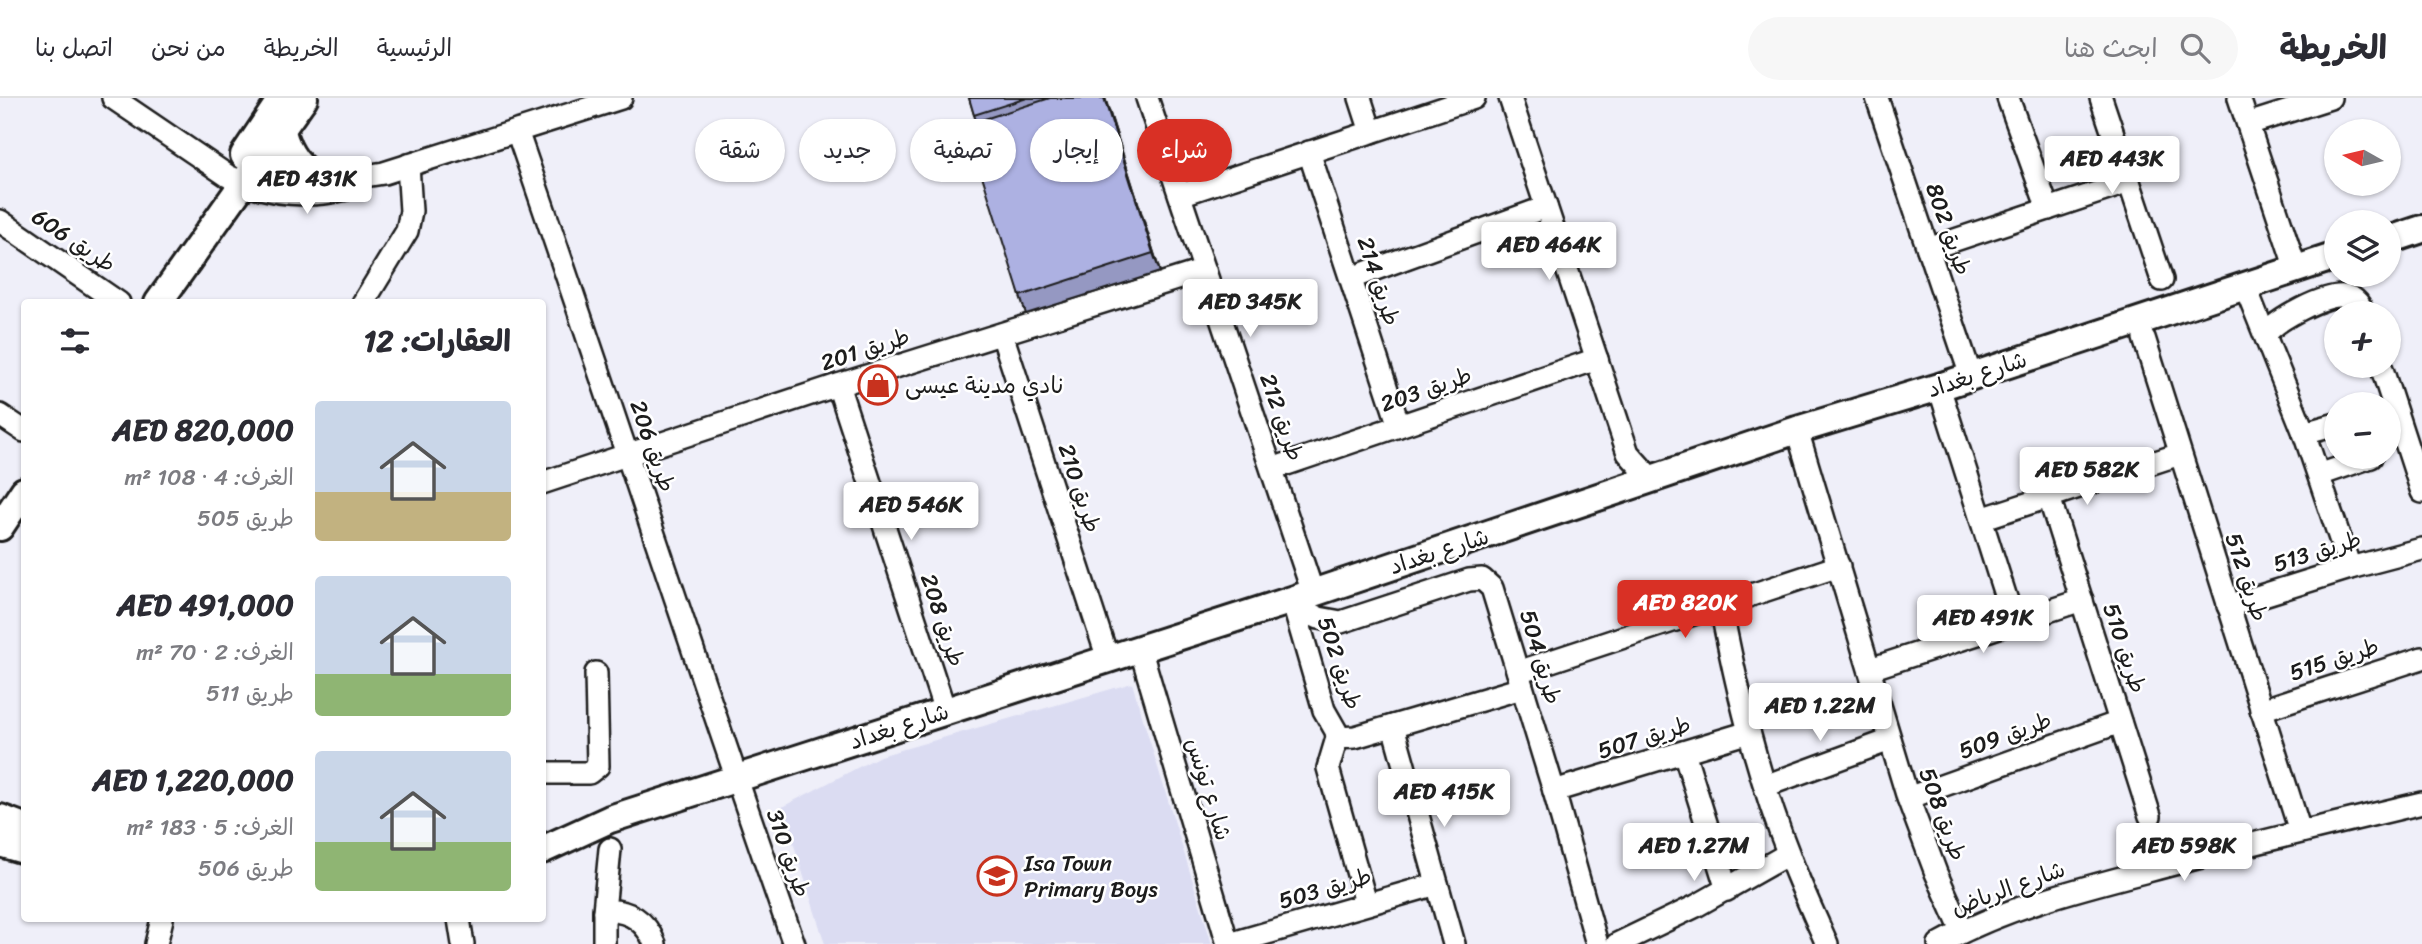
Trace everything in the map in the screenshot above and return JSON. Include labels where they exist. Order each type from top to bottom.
[{"type":"street","points":[[113,98],[243,170],[265,191],[309,195],[349,188],[408,165],[621,98]]},
{"type":"street","points":[[161,299],[243,170],[282,98]]},
{"type":"street","points":[[143,299],[243,170],[282,132],[304,98]]},
{"type":"street","name":"طريق 212","points":[[1147,98],[1272,469],[1300,599]]},
{"type":"street","points":[[1360,98],[1371,132]]},
{"type":"street","points":[[1180,195],[1474,98]]},
{"type":"street","points":[[1510,98],[1628,453],[1652,480]]},
{"type":"street","name":"طريق 802","points":[[1877,98],[1971,376]]},
{"type":"street","points":[[2008,98],[2048,209]]},
{"type":"street","points":[[2102,98],[2162,280]]},
{"type":"street","points":[[2239,98],[2296,269]]},
{"type":"street","points":[[2248,124],[2330,98]]},
{"type":"street","name":"طريق 206","points":[[517,131],[736,779]]},
{"type":"street","points":[[282,132],[291,156],[299,166],[321,180]]},
{"type":"street","name":"طريق 214","points":[[1309,152],[1399,426]]},
{"type":"street","points":[[365,299],[407,231],[411,211],[408,165]]},
{"type":"street","points":[[243,170],[321,180],[384,173]]},
{"type":"street","points":[[1928,249],[2129,182]]},
{"type":"street","points":[[1351,278],[1546,207]]},
{"type":"street","name":"طريق 606","points":[[0,221],[113,299]]},
{"type":"street","points":[[2401,236],[2422,229]]},
{"type":"street","name":"شارع بغداد","points":[[546,848],[610,819],[1300,599],[1797,430],[1939,387],[2324,260]]},
{"type":"street","name":"طريق 201","points":[[546,482],[838,385],[1205,270]]},
{"type":"street","points":[[2245,286],[2304,433],[2350,568]]},
{"type":"street","points":[[2324,301],[2337,296],[2356,301]]},
{"type":"street","points":[[2266,334],[2284,317],[2324,301]]},
{"type":"street","name":"طريق 210","points":[[1002,334],[1108,659]]},
{"type":"street","name":"طريق 512","points":[[2144,338],[2300,831]]},
{"type":"street","name":"طريق 203","points":[[1272,469],[1597,359]]},
{"type":"street","name":"طريق 208","points":[[838,385],[945,711]]},
{"type":"street","points":[[1939,387],[2014,623]]},
{"type":"street","points":[[0,415],[21,429]]},
{"type":"street","points":[[2304,433],[2324,427]]},
{"type":"street","name":"طريق 508","points":[[1797,430],[1908,798],[1936,873],[1962,931]]},
{"type":"street","points":[[1620,490],[1625,479],[1628,453]]},
{"type":"street","points":[[1981,519],[2180,454]]},
{"type":"street","points":[[2401,454],[2422,492]]},
{"type":"street","points":[[2319,475],[2336,469]]},
{"type":"street","points":[[0,527],[21,496]]},
{"type":"street","name":"طريق 510","points":[[2049,497],[2150,816]]},
{"type":"street","name":"طريق 513","points":[[2228,606],[2422,548]]},
{"type":"street","points":[[1337,738],[1355,737],[1392,726],[1839,566]]},
{"type":"street","name":"طريق 504","points":[[1300,599],[1319,618],[1340,622],[1469,580],[1482,579],[1492,587],[1554,791],[1590,941]]},
{"type":"street","name":"طريق 502","points":[[1300,599],[1324,710],[1337,738],[1328,768],[1366,903]]},
{"type":"street","points":[[1870,669],[2082,600]]},
{"type":"street","points":[[1721,607],[1749,732],[1765,786],[1788,854],[1827,944]]},
{"type":"street","name":"شارع تونس","points":[[1140,648],[1228,944]]},
{"type":"street","name":"طريق 515","points":[[2261,710],[2422,658]]},
{"type":"street","points":[[546,774],[589,773],[598,766],[596,673]]},
{"type":"street","name":"طريق 509","points":[[1908,798],[2120,722]]},
{"type":"street","name":"طريق 502","points":[[1392,726],[1454,944]]},
{"type":"street","name":"طريق 507","points":[[1554,791],[1749,732]]},
{"type":"street","points":[[1765,786],[1890,740]]},
{"type":"street","points":[[1684,752],[1727,890]]},
{"type":"street","name":"طريق 310","points":[[736,779],[793,944]]},
{"type":"street","name":"شارع الرياض","points":[[1939,944],[1962,931],[2098,884],[2300,831],[2422,803]]},
{"type":"street","points":[[0,818],[21,826]]},
{"type":"street","points":[[0,843],[21,849]]},
{"type":"street","points":[[604,944],[610,849]]},
{"type":"street","points":[[1617,944],[1727,890],[1788,854]]},
{"type":"street","name":"طريق 503","points":[[1228,944],[1437,884]]},
{"type":"street","points":[[604,911],[623,912],[639,920],[651,934],[655,944]]},
{"type":"street","points":[[156,944],[161,922]]},
{"type":"street","points":[[459,922],[463,944]]},
{"type":"shaded area","name":"Isa Town Primary Boys","points":[[1132,683],[1212,944],[825,944],[782,807],[880,756]]},
{"type":"building","points":[[969,98],[1027,98],[974,115]]},
{"type":"building","points":[[1050,98],[1104,98],[1111,119],[1030,119],[1030,182],[1123,182],[1123,158],[1153,253],[1020,296],[984,182],[1016,182],[1016,119],[985,119]]},
{"type":"place","name":"نادي مدينة عيسى","points":[[878,385]]},
{"type":"place","name":"Isa Town Primary Boys","points":[[997,876]]}]
